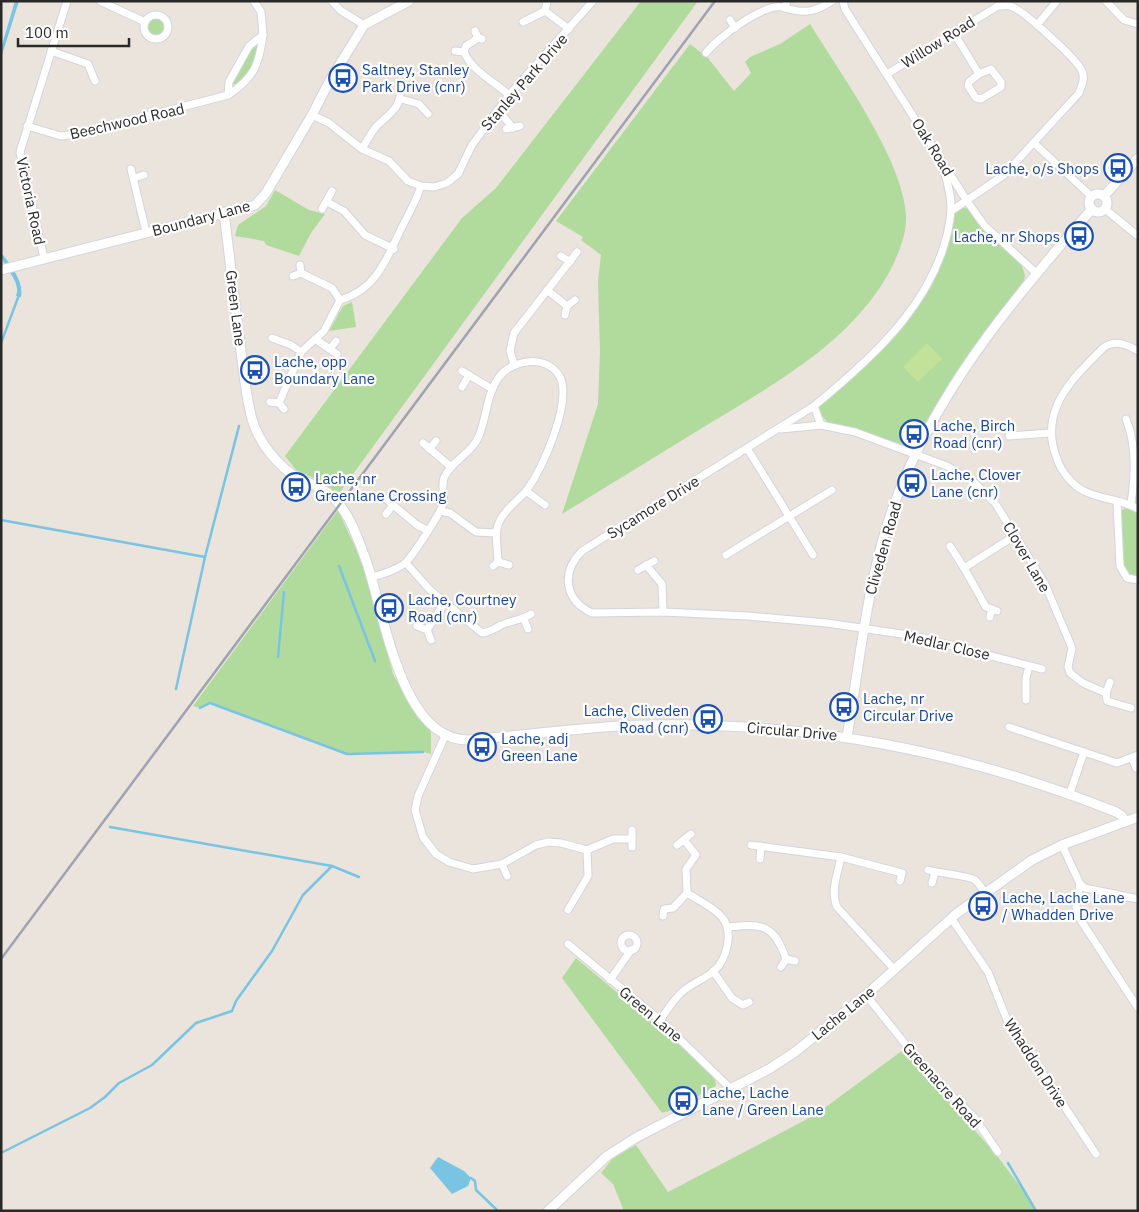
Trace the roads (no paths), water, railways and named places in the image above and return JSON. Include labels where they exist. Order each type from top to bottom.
[{"type":"street","name":"Victoria Road","points":[[44,258],[20,152],[50,51],[68,1]]},
{"type":"street","points":[[100,1],[145,22]]},
{"type":"street","name":"Beechwood Road","points":[[27,126],[61,136],[77,134],[228,95],[252,75],[261,52],[263,35],[261,12],[254,1]]},
{"type":"street","points":[[332,1],[340,10],[364,24],[409,1]]},
{"type":"street","name":"Stanley Park Drive","points":[[421,186],[434,187],[447,183],[458,174],[472,145],[509,95],[593,1]]},
{"type":"street","points":[[706,53],[713,44],[735,28],[768,8],[786,5],[807,13],[816,11],[832,1]]},
{"type":"street","points":[[1037,25],[1057,1]]},
{"type":"street","points":[[1106,1],[1124,20],[1138,24]]},
{"type":"street","points":[[523,22],[545,11],[548,2]]},
{"type":"street","name":"Oak Road","points":[[844,5],[942,163],[984,225],[1035,272]]},
{"type":"street","name":"Willow Road","points":[[887,74],[998,6],[1010,6],[1037,25],[1077,62],[1083,72],[1084,82],[1079,93],[996,183],[967,201]]},
{"type":"street","points":[[545,11],[569,29]]},
{"type":"street","points":[[730,20],[735,28]]},
{"type":"street","name":"Boundary Lane","points":[[1,270],[254,205],[262,199],[312,115],[328,82],[364,24]]},
{"type":"street","points":[[954,33],[979,74]]},
{"type":"street","points":[[228,95],[229,82],[249,46],[263,35]]},
{"type":"street","points":[[464,52],[466,46],[478,36]]},
{"type":"street","points":[[50,51],[88,64],[95,81]]},
{"type":"street","points":[[455,51],[464,52],[478,71],[509,95]]},
{"type":"street","points":[[991,69],[1001,82],[1001,87],[981,99],[976,98],[968,86],[969,82],[979,74],[991,69]]},
{"type":"street","points":[[362,149],[374,130],[393,112],[401,99],[400,89]]},
{"type":"street","points":[[401,99],[413,101],[424,108],[428,114]]},
{"type":"street","points":[[498,110],[513,128]]},
{"type":"street","points":[[279,402],[301,352],[324,331],[340,300],[353,296],[374,279],[394,248],[403,225],[414,208],[421,186],[408,181],[389,161],[362,149],[329,123],[312,115]]},
{"type":"street","points":[[1034,143],[1092,196]]},
{"type":"street","points":[[1104,196],[1138,158]]},
{"type":"street","name":"Sycamore Drive","points":[[864,629],[782,619],[663,612],[592,613],[582,609],[570,592],[568,581],[573,560],[582,551],[814,406],[868,359],[888,338],[918,300],[943,247],[951,211],[950,194],[942,163]]},
{"type":"street","points":[[132,169],[146,232]]},
{"type":"street","points":[[134,178],[144,175]]},
{"type":"street","points":[[322,209],[332,191]]},
{"type":"street","points":[[1097,194],[1104,196],[1107,201],[1105,209],[1099,212],[1092,209],[1089,203],[1092,196],[1097,194]]},
{"type":"street","points":[[951,211],[967,201]]},
{"type":"street","points":[[327,202],[344,211],[365,235],[394,248]]},
{"type":"street","name":"Cliveden Road","points":[[847,736],[864,629],[882,545],[905,476],[957,381],[1035,272],[1092,209]]},
{"type":"street","points":[[1105,209],[1138,236]]},
{"type":"street","name":"Green Lane","points":[[224,212],[243,366],[252,420],[258,433],[277,461],[291,474],[320,488],[336,501],[354,530],[372,578],[402,681],[432,725],[445,736]]},
{"type":"street","points":[[514,364],[510,351],[514,333],[577,252]]},
{"type":"street","points":[[561,256],[570,262]]},
{"type":"street","points":[[300,265],[301,273]]},
{"type":"street","points":[[293,276],[301,273],[332,288],[340,300]]},
{"type":"street","points":[[547,290],[567,306]]},
{"type":"street","points":[[565,314],[567,306],[575,300]]},
{"type":"street","points":[[272,338],[291,344],[301,352]]},
{"type":"street","points":[[315,339],[337,354]]},
{"type":"street","points":[[330,349],[336,341]]},
{"type":"street","points":[[1138,351],[1121,343],[1109,343],[1103,348],[1058,400],[1050,433],[1060,467],[1069,479],[1082,490],[1106,500],[1131,504],[1138,509]]},
{"type":"street","points":[[372,578],[393,571],[406,563],[440,511],[443,503],[444,479],[450,467],[474,445],[492,389],[500,377],[514,364],[527,361],[548,366],[557,373],[563,384],[564,396],[548,453],[526,491],[502,517],[496,533],[495,564],[509,564]]},
{"type":"street","points":[[462,387],[466,373],[492,389]]},
{"type":"street","points":[[270,402],[279,402]]},
{"type":"street","points":[[279,402],[284,409]]},
{"type":"street","points":[[814,406],[821,425]]},
{"type":"street","points":[[1126,419],[1134,462],[1131,504]]},
{"type":"street","name":"Clover Lane","points":[[777,429],[798,425],[821,425],[854,432],[916,453],[947,466],[975,484],[995,503],[1045,584],[1070,642],[1072,654],[1068,667],[1070,673],[1083,683],[1106,693]]},
{"type":"street","points":[[1009,436],[1050,433]]},
{"type":"street","points":[[429,449],[436,441]]},
{"type":"street","points":[[423,443],[450,467]]},
{"type":"street","points":[[747,448],[813,555]]},
{"type":"street","points":[[726,555],[832,490]]},
{"type":"street","points":[[526,491],[545,505]]},
{"type":"street","points":[[386,499],[417,525],[427,530]]},
{"type":"street","points":[[1117,502],[1120,566],[1127,578],[1138,580]]},
{"type":"street","points":[[386,514],[393,505]]},
{"type":"street","points":[[440,511],[450,513],[476,532],[496,533]]},
{"type":"street","points":[[964,568],[1016,535]]},
{"type":"street","points":[[950,546],[986,607],[994,610],[990,617]]},
{"type":"street","points":[[638,570],[654,561]]},
{"type":"street","points":[[406,563],[430,590],[482,632],[489,632],[505,623],[524,619],[531,614]]},
{"type":"street","points":[[646,566],[662,584],[663,612]]},
{"type":"street","points":[[426,630],[445,602]]},
{"type":"street","points":[[524,619],[528,629]]},
{"type":"street","points":[[417,626],[426,630],[431,640]]},
{"type":"street","name":"Medlar Close","points":[[864,629],[915,636],[1042,669]]},
{"type":"street","points":[[1026,700],[1026,678],[1029,666]]},
{"type":"street","points":[[1110,682],[1106,693],[1107,701],[1131,708]]},
{"type":"street","name":"Circular Drive","points":[[445,736],[459,740],[470,740],[654,725],[725,726],[847,736],[969,762],[1070,793],[1116,812],[1122,816],[1125,822]]},
{"type":"street","points":[[1009,727],[1118,764],[1135,757],[1136,768]]},
{"type":"street","points":[[445,736],[418,796],[415,810],[423,837],[436,854],[449,862],[473,869],[502,864],[536,844],[548,842],[561,843],[587,850],[613,839],[632,843],[632,830]]},
{"type":"street","points":[[1070,793],[1084,752]]},
{"type":"street","name":"Lache Lane","points":[[548,1211],[607,1156],[637,1137],[730,1088],[769,1070],[866,995],[951,918],[1032,860],[1062,845],[1138,817]]},
{"type":"street","points":[[677,845],[691,834]]},
{"type":"street","points":[[661,902],[664,913],[687,893],[686,869],[698,854],[684,840]]},
{"type":"street","points":[[751,845],[841,857],[902,873],[900,881]]},
{"type":"street","points":[[1062,845],[1080,884],[1090,890],[1138,899]]},
{"type":"street","points":[[760,859],[761,846]]},
{"type":"street","points":[[568,910],[588,876],[587,850]]},
{"type":"street","points":[[841,857],[834,889],[834,900],[837,907],[894,969]]},
{"type":"street","points":[[502,864],[507,876]]},
{"type":"street","points":[[932,883],[932,871],[968,876],[976,881],[985,893]]},
{"type":"street","points":[[1080,884],[1076,907],[1080,919],[1138,1008]]},
{"type":"street","points":[[660,1020],[680,993],[694,982],[714,972],[727,948],[727,927],[716,912],[687,893]]},
{"type":"street","points":[[573,901],[580,906]]},
{"type":"street","name":"Whaddon Drive","points":[[951,918],[988,972],[1007,1020],[1096,1154]]},
{"type":"street","points":[[727,927],[750,924],[770,929],[778,939],[786,960]]},
{"type":"street","name":"Green Lane","points":[[568,944],[660,1020],[730,1088]]},
{"type":"street","points":[[610,980],[631,950]]},
{"type":"street","points":[[786,960],[795,961]]},
{"type":"street","points":[[781,967],[786,960]]},
{"type":"street","points":[[714,972],[732,998],[745,1006]]},
{"type":"street","name":"Greenacre Road","points":[[866,995],[931,1076],[974,1117],[998,1152]]},
{"type":"water","points":[[15,1],[19,1],[1,58],[1,48]]},
{"type":"water","points":[[1,252],[18,279],[21,297],[16,296],[16,284],[4,263]]},
{"type":"water","points":[[438,1157],[464,1171],[471,1178],[468,1186],[452,1194],[430,1168]]},
{"type":"waterway","points":[[1,343],[19,295]]},
{"type":"waterway","points":[[176,689],[205,557],[239,426]]},
{"type":"waterway","points":[[1,520],[205,557]]},
{"type":"waterway","points":[[339,566],[375,661]]},
{"type":"waterway","points":[[278,657],[284,592]]},
{"type":"waterway","points":[[200,708],[210,703],[347,754],[423,752]]},
{"type":"waterway","points":[[110,827],[332,866]]},
{"type":"waterway","points":[[1,1153],[90,1108],[119,1083],[152,1065],[196,1023],[232,1011],[236,1001],[272,951],[303,895],[332,866],[359,877]]},
{"type":"waterway","points":[[1008,1163],[1036,1211]]},
{"type":"waterway","points":[[471,1178],[475,1181],[476,1190],[498,1211]]},
{"type":"railway","points":[[1,959],[715,1]]},
{"type":"place","name":"Saltney, Stanley Park Drive (cnr)","points":[[343,78]]},
{"type":"place","name":"Lache, o/s Shops","points":[[1118,168]]},
{"type":"place","name":"Lache, nr Shops","points":[[1079,236]]},
{"type":"place","name":"Lache, opp Boundary Lane","points":[[255,370]]},
{"type":"place","name":"Lache, Birch Road (cnr)","points":[[914,434]]},
{"type":"place","name":"Lache, Clover Lane (cnr)","points":[[912,483]]},
{"type":"place","name":"Lache, nr Greenlane Crossing","points":[[296,487]]},
{"type":"place","name":"Lache, Courtney Road (cnr)","points":[[389,608]]},
{"type":"place","name":"Lache, nr Circular Drive","points":[[844,707]]},
{"type":"place","name":"Lache, Cliveden Road (cnr)","points":[[708,719]]},
{"type":"place","name":"Lache, adj Green Lane","points":[[482,747]]},
{"type":"place","name":"Lache, Lache Lane / Whadden Drive","points":[[983,906]]},
{"type":"place","name":"Lache, Lache Lane / Green Lane","points":[[683,1101]]}]
